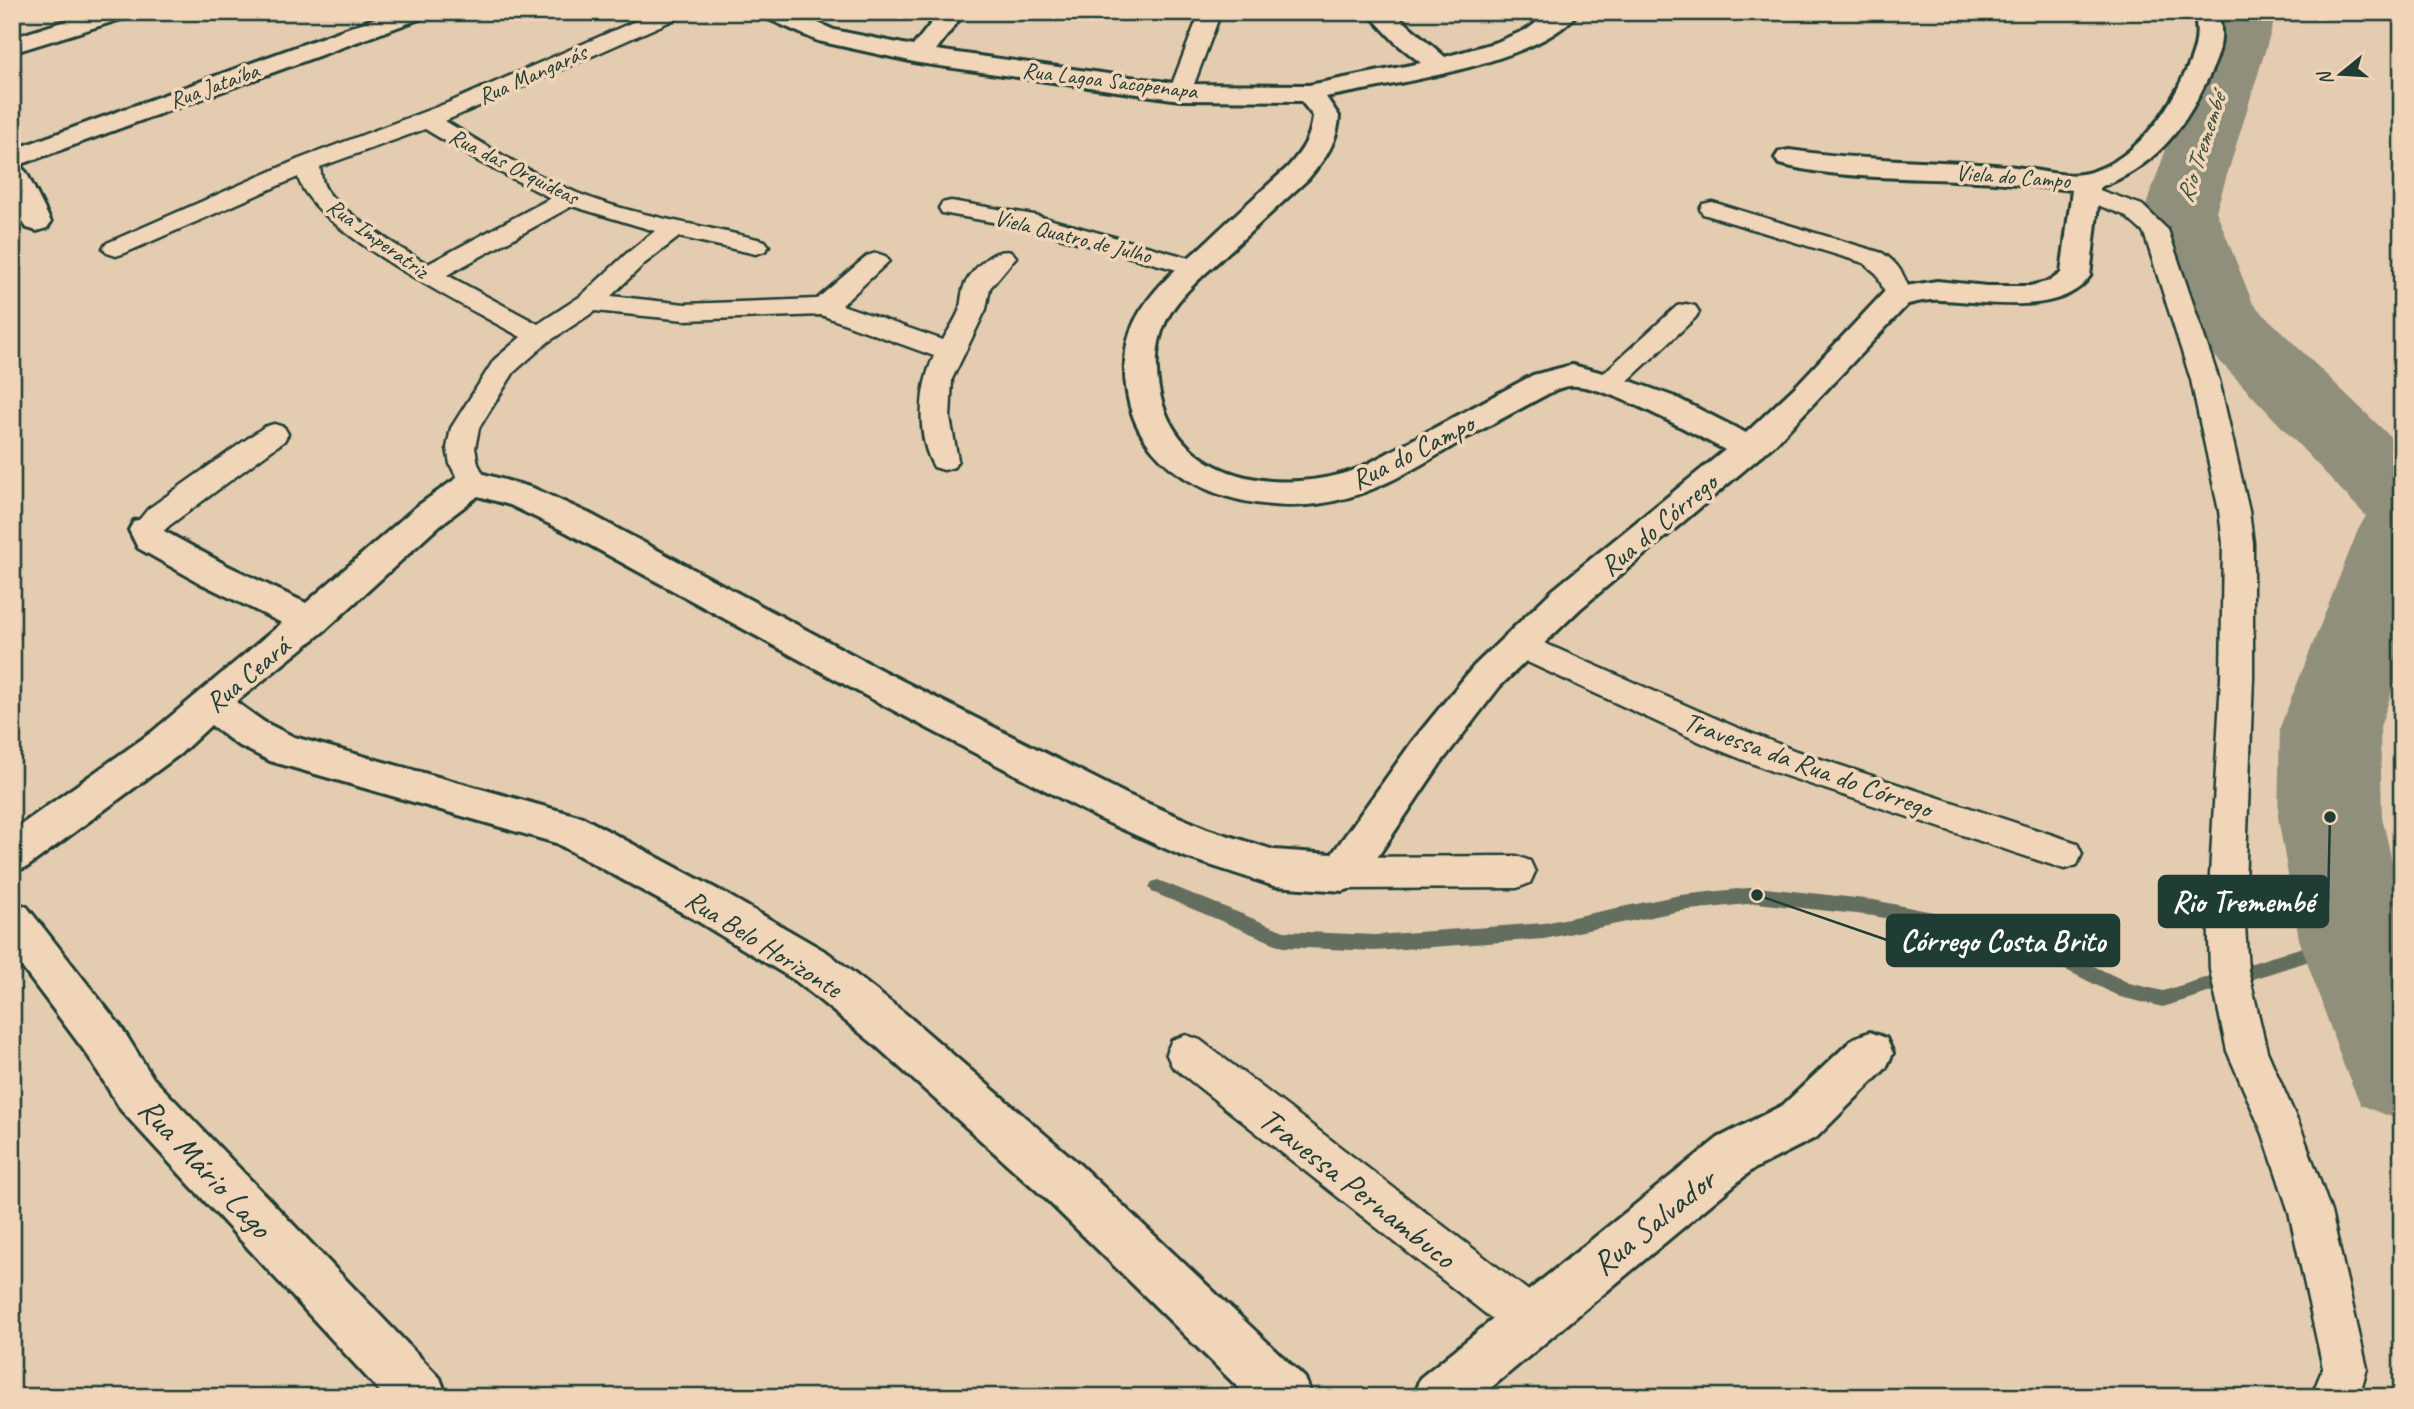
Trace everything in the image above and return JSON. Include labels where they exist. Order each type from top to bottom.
[{"type":"street","points":[[12,46],[119,12]]},
{"type":"street","name":"Rua Jataíba","points":[[12,159],[415,12]]},
{"type":"street","name":"Rua Lagoa Sacopenapa","points":[[773,12],[827,36],[919,55],[1180,92],[1310,93],[1441,66],[1506,47],[1536,34],[1566,12]]},
{"type":"street","points":[[919,55],[953,12]]},
{"type":"street","points":[[1379,12],[1405,38],[1441,66]]},
{"type":"street","points":[[2086,187],[2145,152],[2178,115],[2213,40],[2206,12]]},
{"type":"street","name":"Rua do Campo","points":[[1310,93],[1326,116],[1322,142],[1315,153],[1297,173],[1176,285],[1151,320],[1140,355],[1142,401],[1153,433],[1171,454],[1196,472],[1227,484],[1269,493],[1305,493],[1359,483],[1544,382],[1572,375],[1608,384],[1664,405],[1749,448]]},
{"type":"street","name":"Viela do Campo","points":[[1789,158],[1830,165],[2005,174],[2086,187],[2075,276],[2061,287],[2030,295],[1987,295],[1937,290],[1898,296]]},
{"type":"street","points":[[12,173],[37,222]]},
{"type":"street","points":[[1749,448],[1808,392],[1898,296]]},
{"type":"street","name":"Rua do Córrego","points":[[1343,873],[1426,753],[1487,676],[1567,599],[1749,448]]},
{"type":"street","points":[[473,483],[521,496],[578,523],[870,681],[1114,807],[1173,834],[1274,868],[1343,873]]},
{"type":"street","name":"Rua Ceará","points":[[12,854],[166,743],[311,621],[429,516],[473,483]]},
{"type":"street","points":[[146,530],[150,539],[213,574],[311,621]]},
{"type":"street","name":"Rua Belo Horizonte","points":[[210,704],[250,733],[284,750],[567,829],[709,906],[812,967],[891,1030],[1062,1181],[1286,1397]]},
{"type":"street","name":"Rua Mário Lago","points":[[12,920],[105,1042],[137,1094],[421,1397]]},
{"type":"street","name":"Rua Salvador","points":[[1439,1397],[1735,1154],[1800,1121],[1870,1053]]},
{"type":"lane","name":"Rua Mangarás","points":[[428,120],[530,78],[582,52],[675,12]]},
{"type":"lane","points":[[1180,92],[1211,12]]},
{"type":"lane","name":"Rua das Orquídeas","points":[[307,164],[428,120],[488,157],[569,198],[674,229],[756,246]]},
{"type":"lane","points":[[116,248],[307,164]]},
{"type":"lane","name":"Rua Imperatriz","points":[[307,164],[313,188],[327,205],[403,261],[539,336]]},
{"type":"lane","points":[[2086,187],[2133,210],[2156,230],[2205,380],[2234,511],[2238,543],[2237,678],[2226,911],[2229,970],[2247,1051],[2283,1134],[2310,1212],[2345,1368],[2334,1397]]},
{"type":"lane","points":[[428,275],[569,198]]},
{"type":"lane","name":"Viela Quatro de Julho","points":[[951,208],[1034,222],[1195,267]]},
{"type":"lane","points":[[1712,209],[1873,258],[1886,265],[1892,274],[1898,296]]},
{"type":"lane","points":[[473,483],[464,464],[461,448],[465,428],[504,366],[539,336],[590,302],[635,259],[674,229]]},
{"type":"lane","points":[[944,460],[936,426],[934,390],[973,309],[977,286],[1003,257]]},
{"type":"lane","points":[[824,307],[876,261]]},
{"type":"lane","points":[[590,302],[685,312],[824,307],[950,352]]},
{"type":"lane","points":[[1608,384],[1685,313]]},
{"type":"lane","points":[[146,530],[274,434]]},
{"type":"lane","name":"Travessa da Rua do Córrego","points":[[1519,645],[1721,736],[1786,762],[2064,854]]},
{"type":"lane","points":[[1343,873],[1517,872]]},
{"type":"lane","name":"Travessa Pernambuco","points":[[1186,1053],[1531,1321]]},
{"type":"waterway","name":"Rio Tremembé","points":[[2246,12],[2180,211],[2218,314],[2402,500]]},
{"type":"waterway","name":"Rio Tremembé","points":[[2402,530],[2330,727],[2330,817],[2354,939],[2402,1066]]},
{"type":"waterway","points":[[1158,887],[1283,939],[1375,943],[1544,931],[1680,903],[1757,895],[1874,908],[2019,938],[2126,991],[2163,999],[2354,939]]},
{"type":"place","name":"Rio Tremembé","points":[[2330,817]]},
{"type":"place","name":"Córrego Costa Brito","points":[[1757,895]]}]
